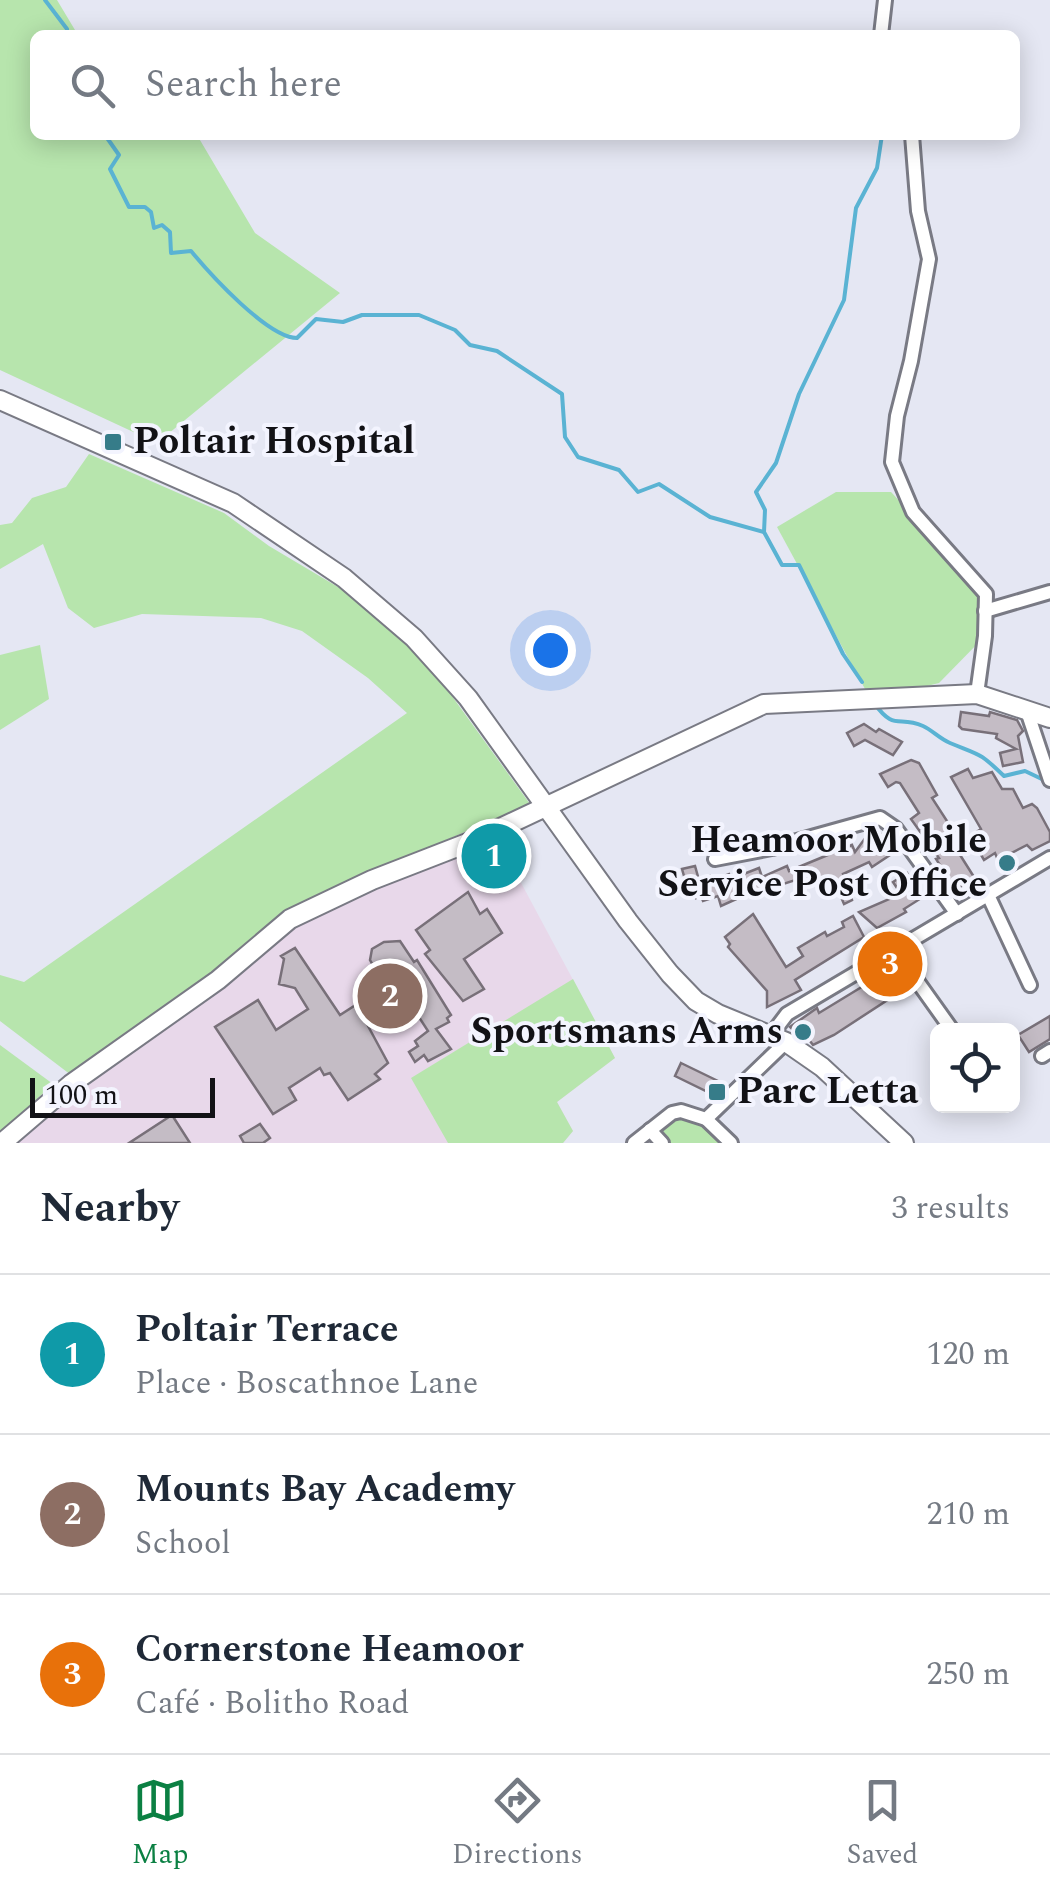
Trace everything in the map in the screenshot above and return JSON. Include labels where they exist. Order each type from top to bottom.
[{"type":"main road","points":[[0,400],[233,503],[344,578],[414,638],[468,698],[628,921],[683,988],[718,1014],[778,1039],[838,1080],[904,1143]]},
{"type":"main road","points":[[2,1143],[71,1084],[218,980],[290,919],[764,704],[977,694],[1050,718]]},
{"type":"street","points":[[881,30],[884,0]]},
{"type":"street","points":[[912,140],[918,211],[929,259],[892,462],[914,512],[986,594],[986,636],[977,694]]},
{"type":"street","points":[[984,611],[1050,592]]},
{"type":"street","points":[[1027,710],[1050,780]]},
{"type":"street","points":[[715,859],[772,848],[880,818],[896,829],[956,914]]},
{"type":"street","points":[[706,1119],[778,1039],[787,1014],[1050,858]]},
{"type":"street","points":[[988,895],[1030,986]]},
{"type":"street","points":[[895,950],[947,1023]]},
{"type":"street","points":[[634,1143],[672,1113],[681,1111],[706,1119],[730,1143]]},
{"type":"street","points":[[650,1130],[662,1143]]},
{"type":"shaded area","points":[[496,836],[615,1058],[557,1102],[573,1131],[563,1143],[16,1143],[254,953],[329,902]]},
{"type":"green space","points":[[0,0],[57,0],[75,30],[30,30],[30,140],[200,140],[255,233],[340,293],[157,443],[0,370]]},
{"type":"green space","points":[[89,454],[224,513],[269,546],[343,590],[428,663],[530,804],[278,916],[203,984],[71,1075],[0,1021],[0,975],[24,982],[407,713],[368,678],[302,631],[261,618],[142,614],[94,628],[68,608],[43,544],[0,569],[0,525],[12,523],[32,498],[66,487]]},
{"type":"green space","points":[[836,492],[891,492],[986,594],[985,636],[939,683],[871,700],[777,527]]},
{"type":"green space","points":[[40,645],[49,699],[0,730],[0,655]]},
{"type":"green space","points":[[573,979],[615,1058],[557,1102],[573,1131],[563,1143],[448,1143],[411,1078]]},
{"type":"green space","points":[[0,1045],[53,1084],[0,1133]]},
{"type":"green space","points":[[672,1113],[706,1119],[731,1143],[662,1143],[650,1130]]},
{"type":"building","points":[[961,712],[989,716],[990,712],[1017,720],[1023,731],[1018,736],[1023,762],[1003,766],[1000,753],[1016,749],[996,738],[997,734],[962,729]]},
{"type":"building","points":[[864,724],[902,742],[893,755],[865,740],[854,746],[847,733]]},
{"type":"building","points":[[911,760],[919,763],[937,795],[932,798],[956,835],[950,839],[974,877],[956,890],[911,819],[919,813],[900,783],[888,787],[880,774]]},
{"type":"building","points":[[968,769],[973,778],[992,772],[1002,789],[1013,789],[1023,808],[1032,804],[1037,808],[1050,832],[1050,841],[1032,850],[1027,845],[998,860],[995,853],[984,860],[970,836],[981,829],[951,777]]},
{"type":"building","points":[[880,833],[890,855],[872,867],[869,862],[843,874],[852,900],[844,904],[836,885],[823,885],[822,881],[815,884],[811,875],[754,891],[721,906],[718,896],[703,901],[701,896],[696,898],[692,887],[688,889],[682,869],[695,866],[699,880],[710,876],[711,881],[729,874],[731,879],[759,868],[762,877],[787,866],[789,871],[852,845],[855,852],[866,837]]},
{"type":"building","points":[[907,873],[923,897],[877,928],[859,912],[901,894],[893,882]]},
{"type":"building","points":[[468,892],[480,914],[487,909],[502,933],[464,959],[484,989],[463,1001],[425,954],[430,950],[416,930]]},
{"type":"building","points":[[753,914],[786,967],[803,956],[798,948],[825,932],[827,936],[844,927],[842,922],[853,916],[864,937],[795,980],[801,990],[767,1007],[767,991],[728,947],[725,937]]},
{"type":"building","points":[[400,941],[414,962],[417,960],[451,1015],[447,1018],[449,1022],[436,1029],[451,1049],[428,1061],[424,1055],[415,1062],[409,1052],[428,1031],[415,1011],[401,1020],[394,1009],[368,1026],[388,1063],[375,1074],[380,1079],[348,1100],[330,1073],[324,1075],[320,1068],[289,1088],[296,1100],[273,1114],[215,1027],[258,1000],[276,1030],[308,1009],[295,988],[279,984],[284,959],[281,956],[295,948],[340,1015],[385,986],[370,960],[372,949],[384,942]]},
{"type":"building","points":[[892,963],[895,968],[882,981],[892,997],[834,1035],[813,1045],[803,1032],[798,1035],[790,1027],[817,1008],[819,1013],[878,977],[876,973]]},
{"type":"building","points":[[1050,1016],[1050,1039],[1029,1052],[1020,1034]]},
{"type":"building","points":[[681,1063],[718,1081],[712,1094],[675,1076]]},
{"type":"building","points":[[172,1115],[190,1143],[129,1143]]},
{"type":"building","points":[[260,1124],[270,1138],[263,1143],[244,1143],[240,1136]]},
{"type":"waterway","points":[[45,0],[67,30]]},
{"type":"waterway","points":[[108,140],[119,155],[110,169],[129,207],[145,207],[151,212],[154,228],[162,225],[170,232],[171,253],[191,251],[240,303],[271,328],[297,338],[316,319],[343,322],[362,315],[419,315],[455,330],[470,345],[497,351],[562,394],[565,437],[578,457],[619,470],[638,492],[659,484],[710,517],[764,532],[782,565],[799,565],[843,654],[862,682]]},
{"type":"waterway","points":[[764,532],[765,510],[756,492],[776,463],[799,394],[844,300],[856,208],[877,168],[881,140]]},
{"type":"waterway","points":[[874,703],[892,720],[923,726],[980,755],[1004,776],[1025,771],[1046,781]]},
{"type":"place","name":"Poltair Hospital","points":[[113,442]]},
{"type":"place","name":"Poltair Terrace","points":[[494,856]]},
{"type":"place","name":"Heamoor Mobile Service Post Office","points":[[1007,863]]},
{"type":"place","name":"Cornerstone Heamoor","points":[[890,964]]},
{"type":"place","name":"Mounts Bay Academy","points":[[390,996]]},
{"type":"place","name":"Sportsmans Arms","points":[[803,1032]]},
{"type":"place","name":"Parc Letta","points":[[717,1092]]}]
